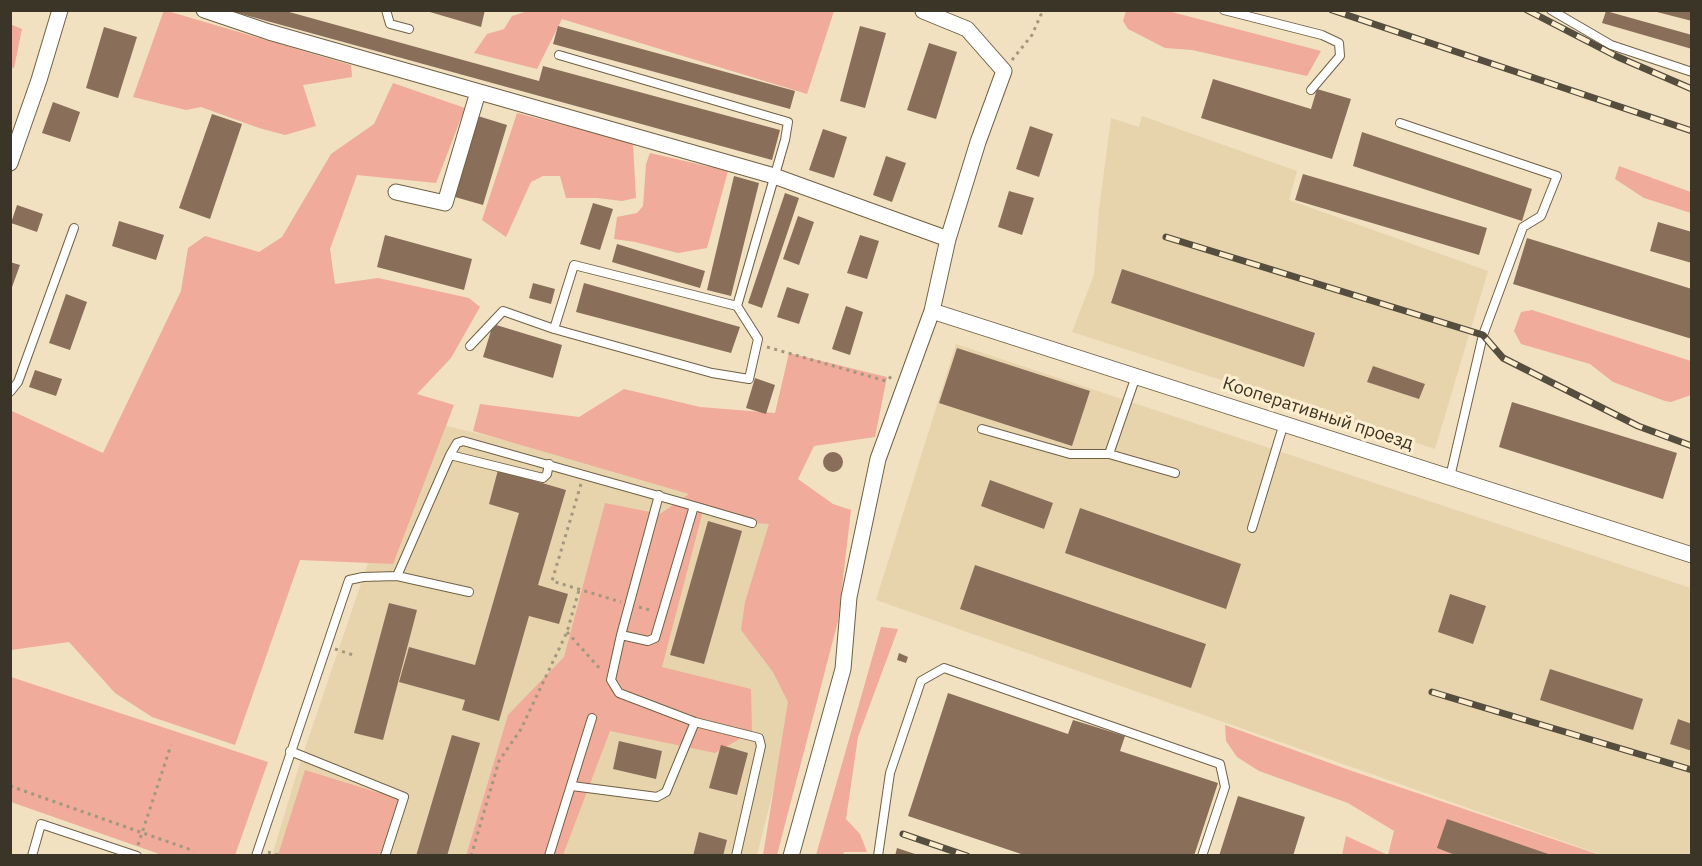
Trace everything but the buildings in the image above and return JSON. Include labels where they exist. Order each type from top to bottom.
[{"type":"street","points":[[10,163],[60,10]]},
{"type":"street","points":[[204,10],[280,35],[774,176],[948,239]]},
{"type":"street","points":[[791,855],[843,669],[849,597],[878,459],[932,311],[948,239],[978,142],[1004,71],[967,29],[923,11]]},
{"type":"street","points":[[396,192],[445,203],[478,92]]},
{"type":"street","name":"Кооперативный проезд","points":[[932,311],[1692,555]]},
{"type":"lane","points":[[386,10],[390,24],[409,29]]},
{"type":"lane","points":[[1224,10],[1322,35],[1339,43],[1340,56],[1311,90]]},
{"type":"lane","points":[[1551,10],[1611,45],[1692,72]]},
{"type":"lane","points":[[559,55],[788,122],[785,140],[738,306]]},
{"type":"lane","points":[[1400,123],[1557,176],[1541,216],[1523,227],[1483,335],[1450,477]]},
{"type":"lane","points":[[10,392],[18,382],[74,228]]},
{"type":"lane","points":[[470,346],[503,311],[554,329],[712,374],[749,379],[758,339],[738,306],[574,265],[554,329]]},
{"type":"lane","points":[[1109,454],[1136,376]]},
{"type":"lane","points":[[1252,528],[1284,423]]},
{"type":"lane","points":[[981,429],[1070,454],[1109,454],[1174,473]]},
{"type":"lane","points":[[397,576],[450,455],[457,443],[463,441],[752,523]]},
{"type":"lane","points":[[450,455],[543,478],[547,474],[549,464]]},
{"type":"lane","points":[[659,495],[611,680],[619,693],[695,722],[759,738],[761,746],[736,855]]},
{"type":"lane","points":[[621,635],[648,641],[655,638],[694,506]]},
{"type":"lane","points":[[256,855],[349,580],[363,577],[397,576],[469,592]]},
{"type":"lane","points":[[878,855],[890,773],[921,681],[944,668],[1220,764],[1225,787],[1202,855]]},
{"type":"lane","points":[[549,855],[592,718]]},
{"type":"lane","points":[[572,786],[657,797],[666,792],[695,722]]},
{"type":"lane","points":[[290,751],[404,797],[385,855]]},
{"type":"lane","points":[[32,855],[41,824],[132,855]]},
{"type":"path","points":[[1004,71],[1032,35],[1043,10]]},
{"type":"path","points":[[757,344],[886,381],[896,372]]},
{"type":"path","points":[[584,474],[552,581],[662,613]]},
{"type":"path","points":[[471,855],[499,761],[521,729],[567,632],[579,590]]},
{"type":"path","points":[[567,632],[611,680]]},
{"type":"path","points":[[328,647],[356,656]]},
{"type":"path","points":[[132,855],[171,745]]},
{"type":"path","points":[[10,786],[194,851]]},
{"type":"shaded area","points":[[164,10],[351,65],[352,77],[303,85],[316,126],[285,135],[201,107],[186,110],[133,97]]},
{"type":"shaded area","points":[[528,11],[834,11],[807,94],[562,19],[537,69],[474,53],[487,34],[504,29],[512,16]]},
{"type":"shaded area","points":[[1126,11],[1168,11],[1321,51],[1307,76],[1192,50],[1165,48],[1128,29],[1123,21]]},
{"type":"shaded area","points":[[10,24],[22,29],[14,68],[11,67]]},
{"type":"shaded area","points":[[393,83],[465,108],[436,183],[357,175],[330,249],[335,284],[378,278],[469,298],[480,307],[451,358],[417,394],[454,405],[393,564],[300,560],[235,745],[152,717],[115,693],[69,642],[11,650],[11,408],[12,411],[103,453],[181,291],[188,248],[205,236],[259,252],[282,237],[331,154],[374,124]]},
{"type":"shaded area","points":[[517,113],[633,143],[636,198],[622,201],[566,198],[560,176],[543,176],[531,182],[506,237],[482,220]]},
{"type":"shaded area","points":[[1142,116],[1297,171],[1289,200],[1488,271],[1435,449],[1072,332],[1094,275],[1099,209],[1111,118],[1139,127]]},
{"type":"shaded area","points":[[650,153],[728,171],[707,248],[678,253],[614,239],[617,217],[637,213],[643,206],[646,164]]},
{"type":"shaded area","points":[[1619,166],[1691,192],[1691,213],[1644,198],[1615,179]]},
{"type":"shaded area","points":[[1532,310],[1691,361],[1691,395],[1671,402],[1665,401],[1613,382],[1590,364],[1521,344],[1514,331],[1521,312]]},
{"type":"shaded area","points":[[956,344],[1691,588],[1691,855],[1602,855],[876,600]]},
{"type":"shaded area","points":[[789,353],[887,377],[875,437],[814,446],[798,479],[833,504],[851,510],[838,621],[777,855],[763,855],[788,702],[773,672],[741,630],[745,602],[769,524],[752,523],[703,511],[662,667],[751,689],[752,732],[715,753],[610,731],[563,855],[466,856],[508,715],[564,657],[605,503],[660,514],[689,494],[473,431],[480,404],[579,417],[624,389],[700,407],[775,413]]},
{"type":"shaded area","points":[[423,420],[841,523],[757,855],[272,856],[298,769],[371,554]]},
{"type":"shaded area","points":[[881,627],[898,629],[858,737],[846,819],[860,834],[867,852],[816,855]]},
{"type":"shaded area","points":[[11,677],[268,762],[235,855],[162,855],[11,802]]},
{"type":"shaded area","points":[[1225,725],[1349,770],[1600,855],[1388,855],[1394,831],[1348,803],[1259,771],[1237,757],[1226,741]]},
{"type":"shaded area","points":[[305,770],[399,799],[380,855],[278,855]]},
{"type":"shaded area","points":[[1346,836],[1388,855],[1342,855]]},
{"type":"railway","points":[[1332,10],[1692,131]]},
{"type":"railway","points":[[1527,10],[1618,57],[1692,89]]},
{"type":"railway","points":[[1166,237],[1483,335],[1503,358],[1638,426],[1692,446]]},
{"type":"railway","points":[[1432,692],[1692,770]]},
{"type":"railway","points":[[903,834],[967,856]]}]
